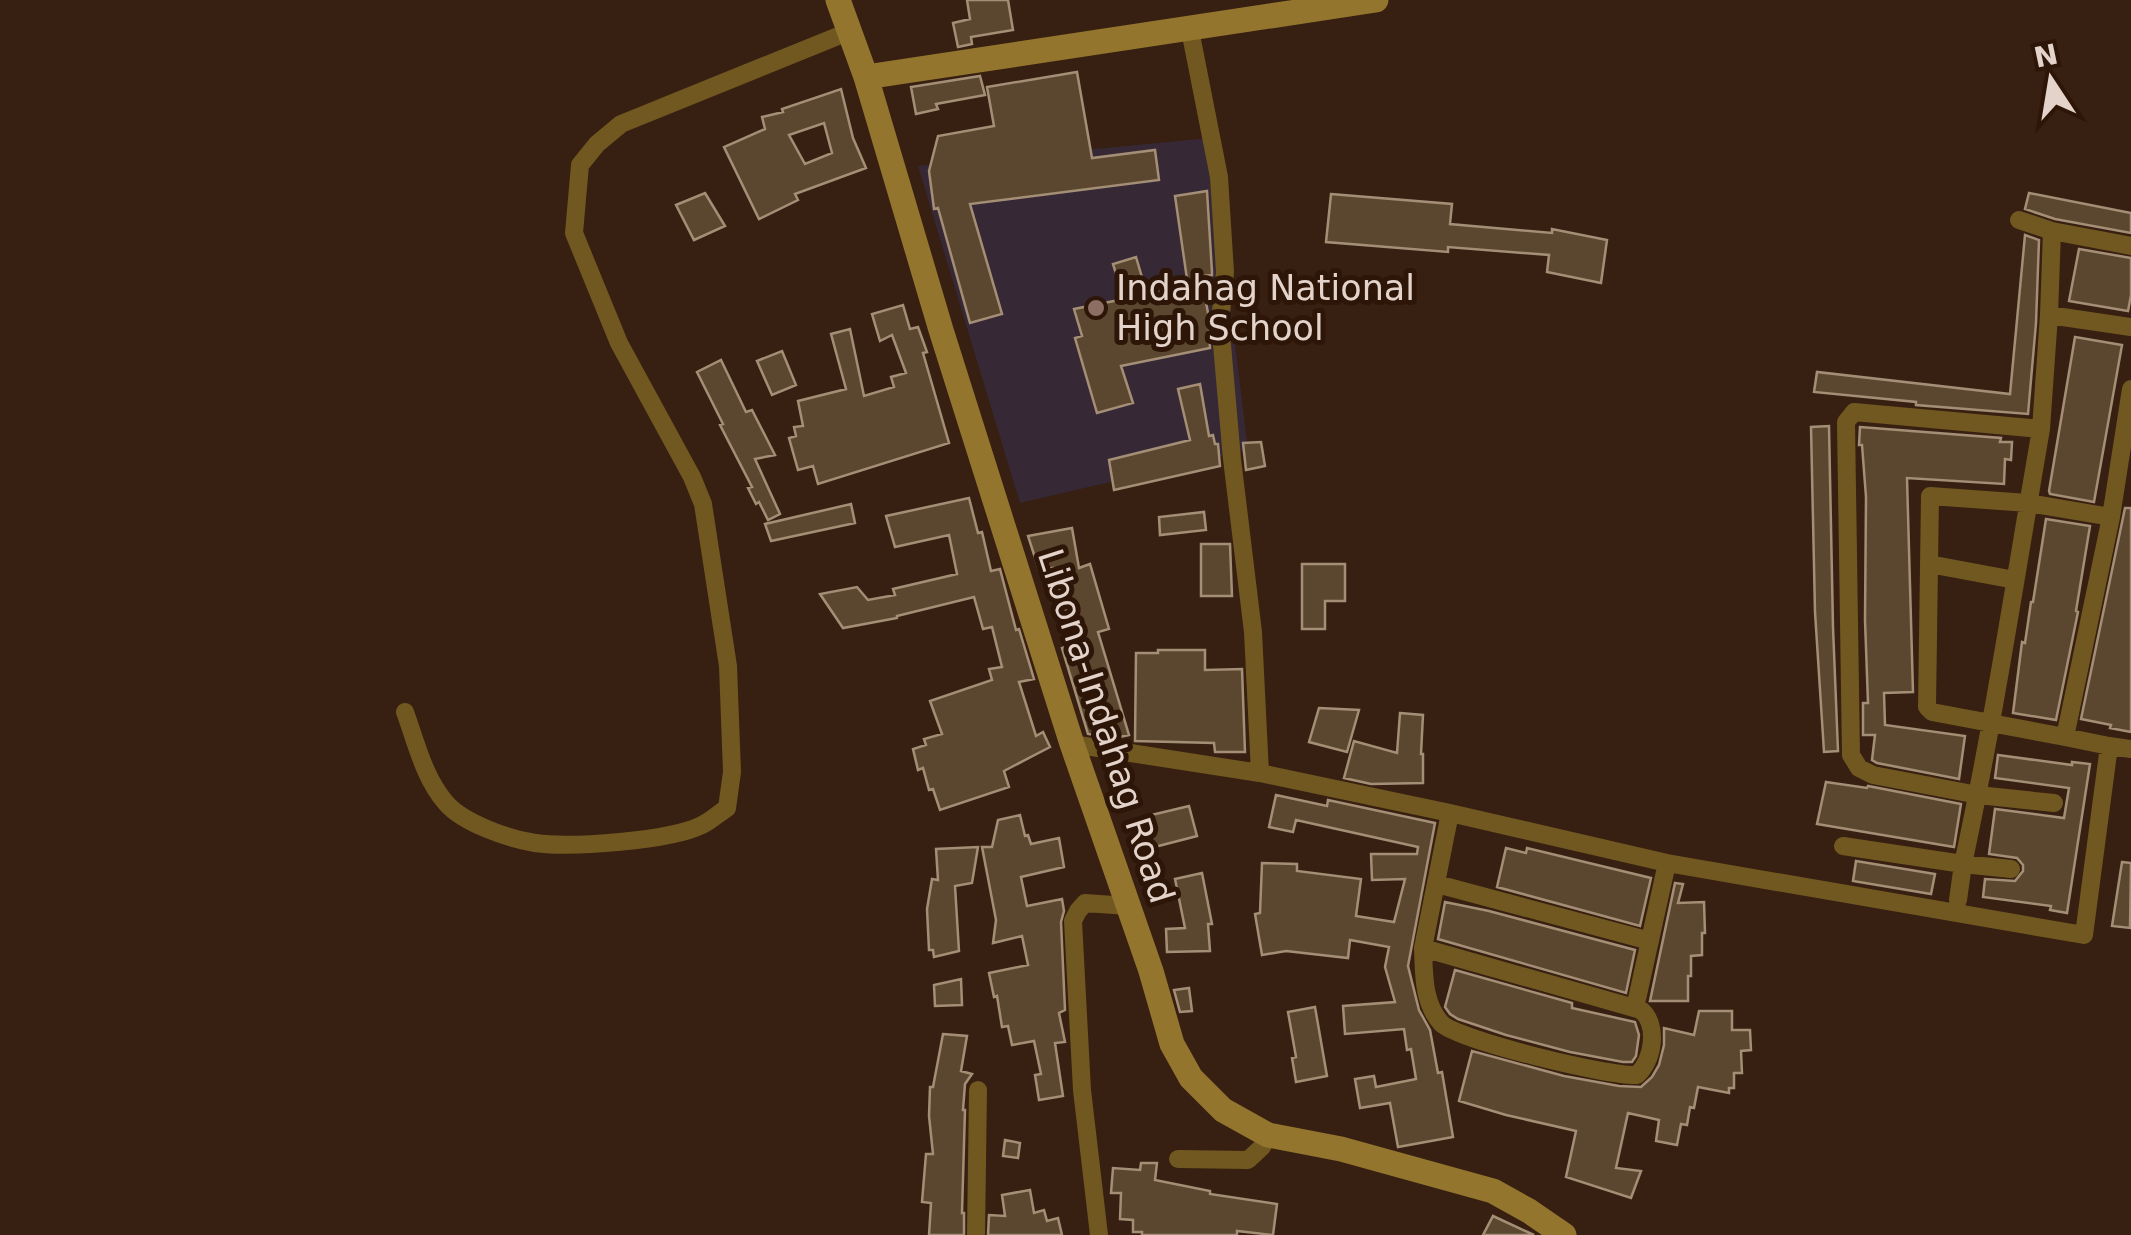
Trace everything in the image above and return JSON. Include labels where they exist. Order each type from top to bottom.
[{"type":"main road","name":"Libona-Indahag Road","points":[[838,0],[866,77],[1072,744],[1151,971],[1172,1044],[1191,1078],[1223,1110],[1268,1135],[1341,1150],[1493,1192],[1564,1235]]},
{"type":"main road","points":[[866,77],[1376,0]]},
{"type":"street","points":[[1190,30],[1218,177],[1225,272],[1220,322],[1253,632],[1260,773]]},
{"type":"street","points":[[405,712],[424,766],[446,802],[473,824],[535,843],[597,843],[665,836],[701,826],[728,808],[732,772],[728,666],[702,504],[692,477],[620,342],[574,233],[580,165],[597,144],[622,124],[848,32]]},
{"type":"street","points":[[2019,220],[2052,231],[2131,246]]},
{"type":"street","points":[[1958,900],[2041,429],[2052,231]]},
{"type":"street","points":[[2049,315],[2131,327]]},
{"type":"street","points":[[2065,737],[2110,517],[2131,388]]},
{"type":"street","points":[[2041,429],[1854,412],[1846,422],[1851,754],[1860,768],[1873,775],[1978,795],[2054,803]]},
{"type":"street","points":[[2110,517],[2028,503],[1930,496],[1927,708],[1991,724],[2131,749]]},
{"type":"street","points":[[1929,564],[2015,580]]},
{"type":"street","points":[[1072,744],[1260,773],[1667,863],[2084,935],[2109,746]]},
{"type":"street","points":[[1423,948],[1635,1008],[1649,1016],[1652,1024],[1646,1066],[1636,1076],[1606,1074],[1468,1038],[1445,1028],[1434,1014],[1426,988],[1423,948],[1450,813]]},
{"type":"street","points":[[1843,846],[2011,870]]},
{"type":"street","points":[[1635,1008],[1667,863]]},
{"type":"street","points":[[1437,884],[1650,941]]},
{"type":"street","points":[[1099,1235],[1082,1090],[1074,921],[1085,903],[1128,906]]},
{"type":"street","points":[[976,1235],[978,1090]]},
{"type":"street","points":[[1178,1159],[1248,1160],[1268,1135]]},
{"type":"shaded area","name":"Indahag National High School","points":[[1210,138],[1248,450],[1020,503],[918,166]]},
{"type":"building","points":[[967,0],[1008,0],[1013,30],[971,37],[972,44],[958,47],[953,23],[970,19]]},
{"type":"building","points":[[1077,72],[1092,158],[1155,150],[1159,180],[970,204],[1002,314],[970,323],[938,208],[934,209],[929,171],[938,136],[994,126],[987,87]]},
{"type":"building","points":[[980,76],[985,95],[936,104],[938,109],[916,114],[911,87]]},
{"type":"building","points":[[841,89],[853,138],[866,168],[795,194],[798,200],[759,219],[724,147],[765,129],[762,117],[783,112],[782,109]],"holes":[[[824,123],[832,153],[805,164],[789,135]]]},
{"type":"building","points":[[1207,191],[1212,275],[1201,276],[1210,348],[1121,366],[1133,403],[1097,413],[1075,338],[1082,336],[1074,309],[1124,299],[1113,264],[1136,257],[1147,294],[1188,286],[1175,196]]},
{"type":"building","points":[[705,193],[725,226],[694,240],[676,205]]},
{"type":"building","points":[[2029,193],[2131,213],[2131,233],[2055,219],[2025,209]]},
{"type":"building","points":[[1331,194],[1452,204],[1450,224],[1552,233],[1552,229],[1607,240],[1601,283],[1547,272],[1549,255],[1326,242]]},
{"type":"building","points":[[2025,235],[2039,240],[2028,414],[1814,392],[1817,372],[2010,394]]},
{"type":"building","points":[[2079,249],[2131,258],[2128,311],[2069,301]]},
{"type":"building","points":[[903,305],[910,329],[918,327],[927,352],[923,353],[949,443],[818,484],[813,466],[798,470],[789,438],[796,436],[794,427],[803,426],[798,401],[846,389],[831,334],[850,329],[864,396],[894,387],[891,377],[906,373],[892,335],[880,341],[872,314]]},
{"type":"building","points":[[2075,337],[2122,345],[2094,502],[2049,491]]},
{"type":"building","points":[[782,351],[796,385],[772,395],[757,361]]},
{"type":"building","points":[[721,360],[746,412],[752,410],[775,455],[755,459],[780,514],[768,520],[748,488],[752,487],[697,372]]},
{"type":"building","points":[[1200,384],[1209,436],[1213,435],[1218,444],[1220,466],[1114,490],[1109,460],[1190,440],[1178,389]]},
{"type":"building","points":[[1829,426],[1838,751],[1824,752],[1815,612],[1811,427]]},
{"type":"building","points":[[1860,427],[2012,442],[2011,460],[2005,459],[2004,484],[1907,478],[1913,692],[1884,693],[1885,725],[1965,736],[1959,779],[1877,763],[1872,760],[1875,735],[1863,735],[1863,703],[1868,703],[1866,497]]},
{"type":"building","points":[[1261,442],[1265,466],[1246,470],[1243,443]]},
{"type":"building","points":[[969,498],[991,571],[1000,569],[1034,679],[1019,682],[1036,736],[1043,732],[1050,747],[1004,771],[1009,787],[940,810],[923,768],[918,770],[913,749],[926,745],[924,739],[942,734],[930,701],[992,680],[989,669],[1002,667],[992,627],[983,629],[974,597],[843,628],[820,594],[857,587],[868,600],[895,595],[893,589],[957,574],[949,535],[895,547],[886,516]]},
{"type":"building","points":[[851,504],[855,523],[771,541],[765,524]]},
{"type":"building","points":[[2125,508],[2131,508],[2131,732],[2081,719]]},
{"type":"building","points":[[1204,512],[1206,530],[1160,535],[1159,517]]},
{"type":"building","points":[[2046,519],[2090,526],[2078,612],[2056,720],[2013,713],[2022,642],[2025,643]]},
{"type":"building","points":[[1072,528],[1079,568],[1090,564],[1109,629],[1098,632],[1129,735],[1115,738],[1088,734],[1062,648],[1076,644],[1053,568],[1039,570],[1028,536]]},
{"type":"building","points":[[1201,544],[1230,544],[1232,596],[1201,596]]},
{"type":"building","points":[[1302,564],[1345,564],[1345,601],[1325,601],[1325,629],[1302,629]]},
{"type":"building","points":[[1205,650],[1205,670],[1242,669],[1245,752],[1215,752],[1214,743],[1135,741],[1136,653]]},
{"type":"building","points":[[1319,708],[1359,710],[1347,752],[1309,742]]},
{"type":"building","points":[[1400,713],[1423,715],[1423,783],[1371,784],[1344,778],[1354,741],[1397,753]]},
{"type":"building","points":[[1998,755],[2090,764],[2067,913],[2050,910],[2051,906],[1983,897],[1985,879],[2015,881],[2023,871],[2017,858],[1989,854],[1995,809],[2064,818],[2069,788],[1995,778]]},
{"type":"building","points":[[1826,782],[1961,804],[1954,847],[1817,824]]},
{"type":"building","points":[[1276,795],[1327,806],[1328,800],[1435,823],[1408,966],[1419,1010],[1430,1030],[1438,1073],[1442,1072],[1453,1137],[1398,1147],[1390,1103],[1360,1108],[1355,1079],[1374,1076],[1376,1087],[1416,1079],[1404,1029],[1345,1034],[1343,1006],[1395,1002],[1385,967],[1389,947],[1350,940],[1348,958],[1286,951],[1262,955],[1255,914],[1260,913],[1262,863],[1297,864],[1297,871],[1361,879],[1356,916],[1394,922],[1405,879],[1372,880],[1371,854],[1417,854],[1418,847],[1296,820],[1293,832],[1269,827]]},
{"type":"building","points":[[1189,806],[1197,836],[1147,849],[1139,818]]},
{"type":"building","points":[[1020,815],[1031,844],[1059,838],[1064,867],[1021,877],[1027,906],[1062,899],[1064,911],[1061,922],[1065,1010],[1059,1013],[1065,1042],[1055,1043],[1063,1096],[1039,1100],[1035,1075],[1041,1074],[1034,1041],[1012,1045],[1008,1026],[1002,1027],[989,973],[1028,965],[1022,936],[993,943],[996,920],[982,847],[992,847],[998,820]]},
{"type":"building","points":[[978,847],[972,883],[955,886],[959,951],[934,957],[933,950],[929,950],[927,909],[932,879],[938,880],[936,849]]},
{"type":"building","points":[[1506,848],[1526,853],[1527,848],[1651,878],[1640,926],[1497,887]]},
{"type":"building","points":[[1856,861],[1935,874],[1931,894],[1853,881]]},
{"type":"building","points":[[2122,862],[2131,863],[2130,928],[2112,926]]},
{"type":"building","points":[[1202,873],[1212,924],[1208,924],[1210,951],[1167,952],[1166,929],[1185,928],[1175,879]]},
{"type":"building","points":[[1675,883],[1683,884],[1678,903],[1704,902],[1702,955],[1691,956],[1688,1001],[1650,1001]]},
{"type":"building","points":[[1445,902],[1635,950],[1626,993],[1438,939]]},
{"type":"building","points":[[1455,970],[1572,1003],[1572,1008],[1635,1022],[1639,1035],[1636,1056],[1632,1062],[1623,1062],[1570,1052],[1458,1019],[1445,1007]]},
{"type":"building","points":[[961,979],[962,1005],[935,1006],[934,985]]},
{"type":"building","points":[[1189,988],[1192,1011],[1180,1012],[1174,990]]},
{"type":"building","points":[[1315,1007],[1327,1076],[1296,1082],[1288,1012]]},
{"type":"building","points":[[1699,1011],[1732,1011],[1732,1030],[1750,1030],[1751,1050],[1741,1051],[1742,1073],[1734,1073],[1734,1088],[1729,1088],[1729,1093],[1698,1087],[1687,1125],[1681,1124],[1677,1145],[1656,1141],[1659,1120],[1628,1113],[1616,1168],[1641,1171],[1631,1198],[1566,1177],[1576,1131],[1459,1101],[1472,1051],[1564,1076],[1641,1087],[1659,1065],[1664,1028],[1694,1035]]},
{"type":"building","points":[[943,1034],[967,1036],[961,1071],[972,1074],[965,1084],[963,1110],[964,1235],[929,1235],[931,1203],[922,1202],[926,1154],[933,1154],[930,1087]]},
{"type":"building","points":[[1005,1140],[1020,1143],[1018,1158],[1003,1156]]},
{"type":"building","points":[[1141,1163],[1157,1163],[1155,1180],[1210,1194],[1277,1204],[1273,1235],[1237,1231],[1237,1235],[1133,1232],[1133,1220],[1120,1219],[1121,1193],[1111,1193],[1113,1168],[1140,1170]]},
{"type":"building","points":[[1030,1190],[1034,1213],[1044,1210],[1047,1221],[1058,1218],[1062,1235],[988,1235],[989,1215],[1005,1216],[1002,1195]]},
{"type":"building","points":[[1493,1216],[1534,1235],[1483,1235]]},
{"type":"place","name":"Indahag National High School","points":[[1096,308]]}]
